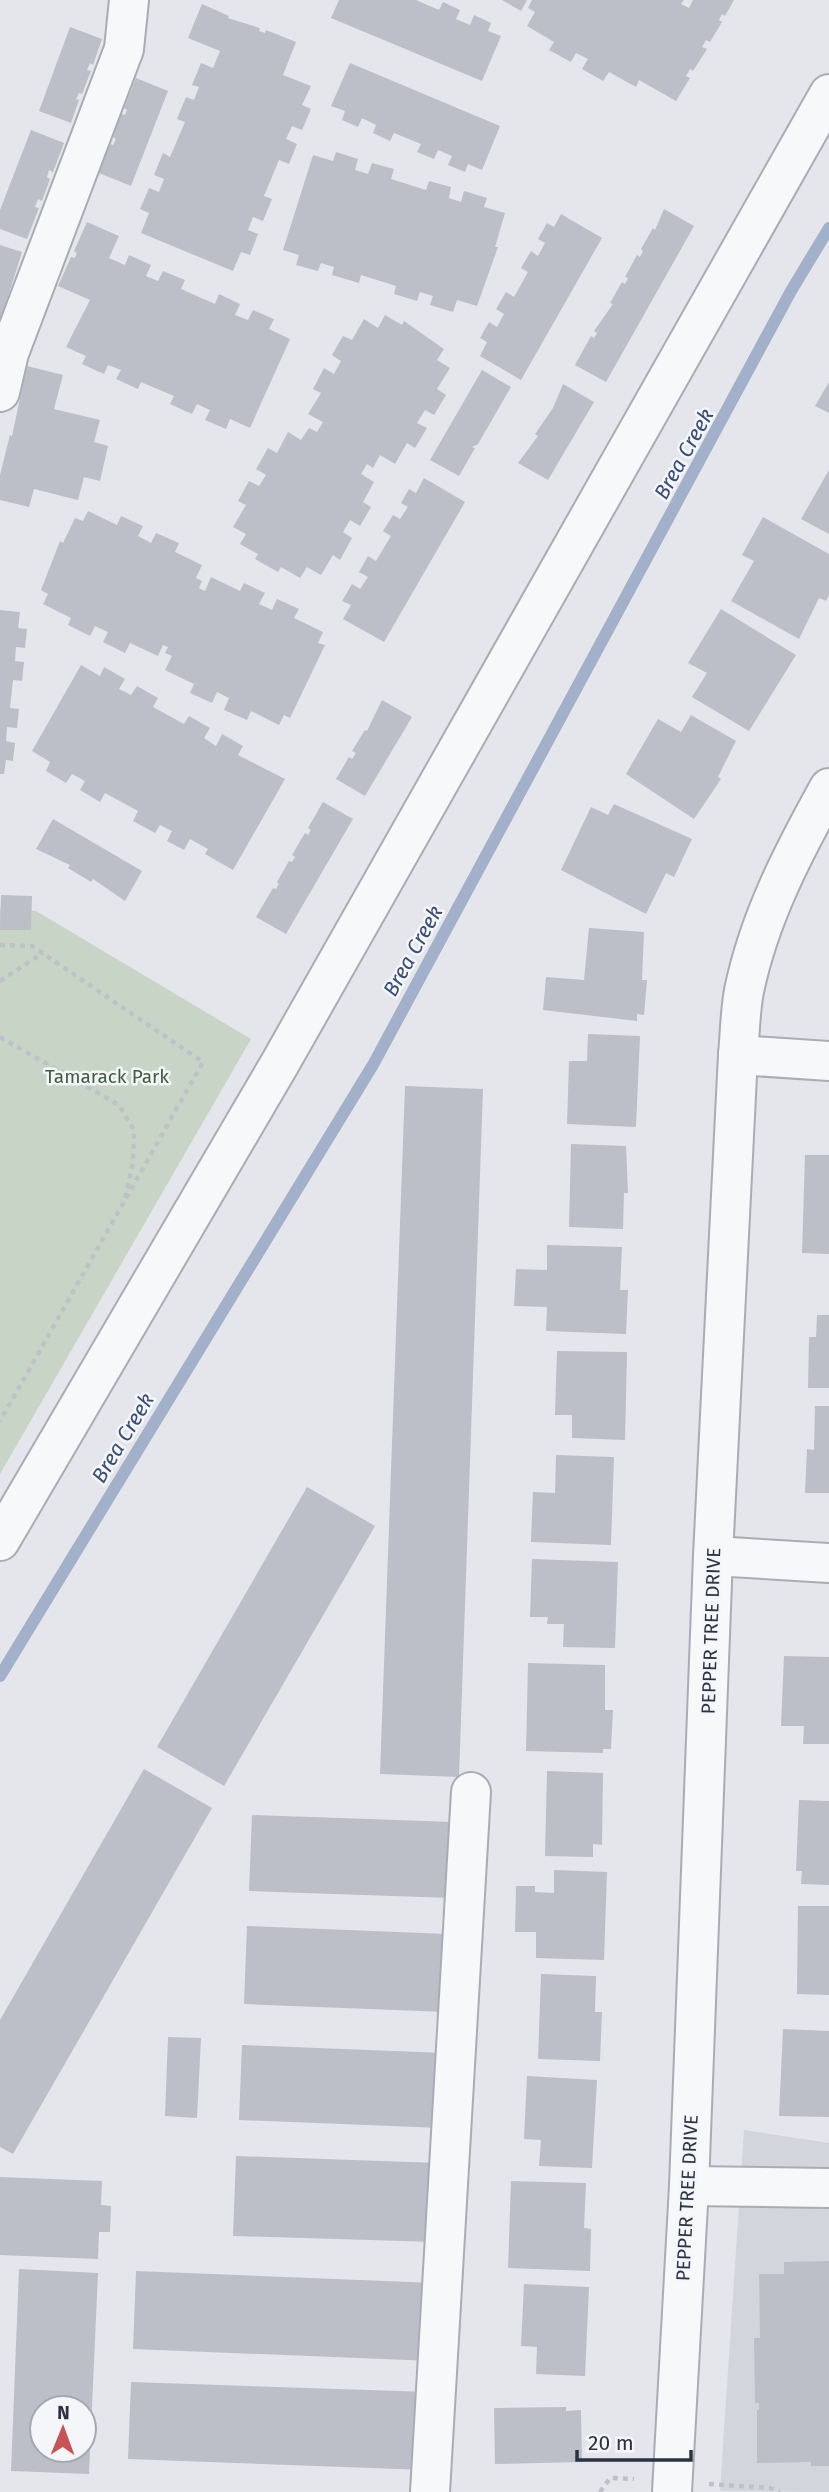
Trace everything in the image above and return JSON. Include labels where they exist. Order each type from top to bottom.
[{"type":"street","points":[[0,392],[9,353],[124,49],[129,0]]},
{"type":"street","points":[[0,1541],[279,1065],[829,94]]},
{"type":"street","name":"PEPPER TREE DRIVE","points":[[672,2492],[689,2186],[713,1556],[738,1055],[744,992],[763,924],[786,865],[829,788]]},
{"type":"street","points":[[738,1055],[829,1061]]},
{"type":"street","points":[[713,1556],[829,1563]]},
{"type":"street","points":[[430,2492],[471,1792]]},
{"type":"street","points":[[689,2186],[829,2188]]},
{"type":"path","points":[[0,945],[32,946],[203,1062],[0,1422]]},
{"type":"path","points":[[0,981],[43,953]]},
{"type":"path","points":[[0,1037],[119,1105],[134,1130],[133,1162],[123,1207]]},
{"type":"shaded area","points":[[744,2130],[829,2143],[829,2492],[720,2491]]},
{"type":"green space","name":"Tamarack Park","points":[[0,909],[36,911],[251,1039],[0,1474]]},
{"type":"building","points":[[339,0],[416,0],[439,10],[443,2],[460,10],[456,19],[470,25],[474,15],[491,23],[488,31],[501,36],[482,81],[331,18]]},
{"type":"building","points":[[502,0],[527,0],[521,11]]},
{"type":"building","points":[[532,0],[684,0],[681,4],[689,8],[693,0],[734,0],[725,16],[722,14],[719,20],[722,22],[710,42],[706,40],[702,47],[707,49],[693,71],[690,69],[686,76],[690,78],[676,101],[639,80],[636,87],[609,72],[603,81],[582,69],[588,59],[576,53],[571,62],[549,50],[554,42],[527,26],[535,12],[528,8]]},
{"type":"building","points":[[202,4],[229,16],[228,18],[260,28],[259,31],[265,33],[266,30],[296,42],[283,75],[311,86],[302,105],[311,109],[302,130],[292,126],[286,139],[297,144],[289,164],[279,160],[264,196],[272,199],[263,221],[253,217],[248,230],[258,234],[250,255],[241,252],[233,271],[141,233],[149,213],[140,209],[149,188],[159,192],[164,179],[154,175],[163,153],[170,157],[185,122],[177,119],[186,97],[194,100],[199,87],[192,85],[201,63],[213,68],[220,51],[188,38]]},
{"type":"building","points":[[70,27],[102,39],[93,65],[90,63],[87,70],[91,71],[82,94],[79,93],[76,99],[79,100],[71,123],[39,111]]},
{"type":"building","points":[[350,63],[500,126],[482,170],[468,164],[465,172],[448,165],[452,156],[438,150],[434,159],[417,152],[421,144],[394,133],[390,141],[373,133],[376,125],[362,118],[358,127],[342,120],[345,111],[331,106]]},
{"type":"building","points":[[136,78],[168,91],[131,186],[99,173],[110,144],[113,145],[116,139],[113,137],[121,114],[125,115],[127,110],[124,108]]},
{"type":"building","points":[[31,130],[64,143],[53,172],[49,170],[47,177],[50,179],[42,201],[38,199],[35,207],[39,208],[27,239],[0,229],[0,210]]},
{"type":"building","points":[[336,152],[358,159],[355,170],[368,174],[372,163],[394,169],[391,179],[426,190],[429,181],[451,187],[449,198],[461,202],[464,191],[487,198],[484,207],[505,213],[495,247],[498,247],[477,306],[457,300],[453,312],[430,305],[433,296],[420,292],[417,301],[394,294],[396,286],[361,275],[359,283],[332,275],[334,267],[321,263],[318,271],[296,265],[299,255],[283,250],[313,155],[333,161]]},
{"type":"building","points":[[664,209],[694,226],[606,382],[575,365],[591,336],[594,338],[597,333],[594,331],[613,304],[610,303],[622,282],[625,284],[628,278],[625,277],[637,255],[640,257],[643,251],[641,249],[653,228],[655,230]]},
{"type":"building","points":[[561,214],[602,238],[521,380],[480,356],[487,342],[480,338],[489,322],[497,327],[504,314],[496,309],[506,292],[514,297],[528,272],[521,268],[531,251],[538,256],[545,243],[538,239],[547,223],[554,227]]},
{"type":"building","points":[[87,222],[119,236],[109,258],[125,265],[129,255],[151,265],[146,276],[158,281],[163,271],[185,280],[181,289],[215,304],[219,294],[240,304],[235,315],[248,320],[253,310],[274,319],[269,329],[290,339],[250,428],[230,419],[226,429],[205,420],[210,410],[197,404],[192,414],[170,404],[174,396],[141,382],[138,389],[116,379],[121,370],[108,365],[104,374],[82,364],[86,356],[66,347],[90,300],[58,286],[71,257],[75,258],[77,253],[74,251]]},
{"type":"building","points":[[0,245],[22,252],[1,319],[0,319]]},
{"type":"building","points":[[385,315],[402,325],[404,321],[444,349],[437,360],[450,368],[437,389],[446,395],[434,415],[425,410],[417,423],[427,428],[415,448],[407,443],[395,464],[380,455],[373,468],[367,464],[361,474],[374,482],[363,502],[371,507],[360,526],[350,520],[343,532],[352,538],[340,560],[333,555],[321,575],[307,567],[300,578],[281,567],[278,572],[255,559],[258,554],[240,544],[246,534],[233,527],[246,505],[238,501],[249,481],[259,486],[266,475],[256,469],[268,448],[277,453],[288,432],[301,440],[309,428],[317,432],[323,422],[308,414],[321,393],[313,389],[324,368],[334,374],[341,361],[332,355],[343,336],[352,340],[364,319],[378,328]]},
{"type":"building","points":[[27,366],[63,375],[54,409],[100,420],[94,442],[108,446],[100,481],[84,477],[78,500],[34,489],[29,507],[0,500],[0,475],[10,435],[12,436]]},
{"type":"building","points":[[482,370],[511,387],[478,444],[472,447],[475,448],[459,476],[430,460]]},
{"type":"building","points":[[829,382],[829,413],[815,406]]},
{"type":"building","points":[[563,384],[594,402],[548,480],[518,463],[538,436],[535,434],[553,408]]},
{"type":"building","points":[[829,470],[829,534],[801,519]]},
{"type":"building","points":[[424,478],[465,502],[384,642],[343,619],[351,605],[342,601],[352,584],[360,589],[368,577],[359,572],[368,556],[376,561],[391,536],[383,531],[393,515],[400,519],[408,507],[401,503],[409,489],[416,493]]},
{"type":"building","points":[[88,511],[117,525],[121,516],[143,526],[138,536],[151,543],[156,533],[179,543],[175,552],[202,565],[196,578],[202,581],[199,588],[205,591],[211,577],[240,591],[244,583],[265,593],[259,604],[272,610],[277,599],[299,609],[294,618],[323,632],[318,643],[325,645],[290,718],[284,715],[279,725],[251,711],[247,720],[224,710],[229,698],[217,692],[212,703],[190,693],[194,684],[165,670],[172,656],[165,653],[168,647],[163,645],[158,656],[130,643],[125,653],[103,642],[108,632],[95,626],[90,636],[68,625],[71,618],[43,604],[48,594],[41,590],[60,541],[63,543],[75,518],[83,521]]},
{"type":"building","points":[[763,517],[829,554],[829,595],[826,601],[819,598],[799,639],[731,601],[754,561],[742,555]]},
{"type":"building","points":[[721,609],[796,655],[749,731],[692,697],[707,673],[688,663]]},
{"type":"building","points":[[0,610],[20,612],[18,628],[27,629],[25,648],[16,647],[15,661],[24,662],[22,681],[13,680],[10,708],[19,709],[17,728],[7,727],[6,741],[15,743],[13,761],[6,760],[4,774],[0,774]]},
{"type":"building","points":[[81,665],[100,676],[104,667],[125,679],[119,689],[131,695],[137,686],[158,698],[153,707],[184,724],[189,716],[210,728],[204,738],[216,746],[222,734],[243,746],[238,755],[285,779],[233,870],[205,854],[208,849],[190,839],[184,850],[167,841],[172,831],[160,825],[155,833],[133,821],[138,811],[105,793],[100,802],[80,790],[85,781],[72,774],[66,783],[46,771],[50,762],[32,751]]},
{"type":"building","points":[[382,700],[412,717],[365,796],[336,779],[349,757],[352,759],[356,753],[352,751],[365,730],[367,731]]},
{"type":"building","points":[[691,715],[736,741],[718,777],[721,779],[694,819],[626,774],[658,719],[681,732]]},
{"type":"building","points":[[323,802],[353,819],[286,934],[256,917],[273,888],[276,889],[279,884],[277,882],[289,861],[292,862],[295,857],[292,855],[305,833],[308,835],[311,830],[308,828]]},
{"type":"building","points":[[614,804],[692,839],[674,877],[666,873],[646,914],[561,870],[591,807],[608,815]]},
{"type":"building","points":[[53,819],[142,871],[125,901],[93,879],[91,882],[68,868],[70,865],[36,849]]},
{"type":"building","points":[[1,895],[32,896],[31,930],[0,930]]},
{"type":"building","points":[[589,928],[644,932],[642,980],[647,980],[644,1015],[637,1014],[637,1021],[543,1010],[546,977],[584,980]]},
{"type":"building","points":[[588,1034],[640,1036],[636,1127],[567,1124],[569,1061],[587,1061]]},
{"type":"building","points":[[405,1086],[483,1089],[459,1777],[380,1774]]},
{"type":"building","points":[[571,1144],[626,1146],[628,1193],[624,1193],[623,1229],[569,1227]]},
{"type":"building","points":[[805,1155],[829,1155],[829,1254],[802,1253]]},
{"type":"building","points":[[547,1245],[622,1247],[620,1290],[628,1290],[626,1334],[546,1331],[547,1307],[514,1306],[516,1269],[547,1270]]},
{"type":"building","points":[[817,1315],[829,1315],[829,1388],[808,1388],[809,1337],[816,1337]]},
{"type":"building","points":[[557,1351],[627,1352],[625,1440],[572,1438],[572,1415],[555,1415]]},
{"type":"building","points":[[815,1406],[829,1406],[829,1493],[805,1493],[807,1449],[814,1450]]},
{"type":"building","points":[[556,1455],[614,1457],[611,1545],[531,1542],[533,1492],[555,1493]]},
{"type":"building","points":[[307,1487],[375,1526],[224,1786],[157,1747]]},
{"type":"building","points":[[532,1559],[618,1562],[615,1648],[563,1647],[564,1624],[547,1624],[548,1617],[530,1617]]},
{"type":"building","points":[[784,1656],[829,1657],[829,1744],[803,1744],[804,1726],[781,1726]]},
{"type":"building","points":[[528,1663],[605,1665],[605,1710],[613,1710],[611,1749],[603,1749],[603,1753],[526,1751]]},
{"type":"building","points":[[144,1769],[212,1808],[13,2154],[0,2147],[0,2020]]},
{"type":"building","points":[[547,1771],[603,1773],[602,1845],[593,1844],[593,1857],[545,1856]]},
{"type":"building","points":[[799,1800],[829,1801],[829,1885],[801,1884],[802,1871],[796,1871]]},
{"type":"building","points":[[252,1815],[454,1822],[451,1898],[249,1891]]},
{"type":"building","points":[[554,1870],[607,1872],[604,1960],[536,1958],[536,1932],[515,1932],[516,1886],[535,1886],[535,1892],[554,1893]]},
{"type":"building","points":[[798,1906],[829,1906],[829,1995],[797,1994]]},
{"type":"building","points":[[247,1926],[448,1934],[445,2012],[244,2004]]},
{"type":"building","points":[[541,1974],[596,1976],[595,2012],[602,2012],[600,2061],[538,2059]]},
{"type":"building","points":[[783,2029],[829,2031],[829,2117],[779,2116]]},
{"type":"building","points":[[168,2037],[201,2038],[197,2118],[165,2116]]},
{"type":"building","points":[[242,2045],[445,2053],[442,2128],[239,2120]]},
{"type":"building","points":[[527,2076],[597,2080],[592,2168],[539,2166],[541,2140],[524,2139]]},
{"type":"building","points":[[236,2156],[438,2163],[436,2242],[233,2236]]},
{"type":"building","points":[[0,2177],[102,2181],[101,2205],[111,2206],[110,2232],[99,2232],[98,2259],[0,2255]]},
{"type":"building","points":[[511,2181],[586,2183],[584,2228],[591,2229],[590,2271],[508,2268]]},
{"type":"building","points":[[829,2261],[829,2466],[811,2466],[811,2462],[757,2463],[759,2403],[755,2403],[754,2338],[760,2338],[759,2274],[784,2274],[784,2262]]},
{"type":"building","points":[[19,2269],[98,2273],[93,2394],[28,2394],[28,2464],[89,2464],[89,2474],[11,2471]]},
{"type":"building","points":[[136,2271],[435,2283],[432,2361],[133,2349]]},
{"type":"building","points":[[524,2284],[589,2287],[585,2376],[536,2374],[537,2347],[521,2346]]},
{"type":"building","points":[[131,2382],[429,2392],[426,2470],[128,2459]]},
{"type":"building","points":[[566,2407],[566,2411],[581,2410],[582,2462],[495,2464],[494,2408]]},
{"type":"waterway","name":"Brea Creek","points":[[0,1676],[374,1063],[791,291],[829,228]]}]
